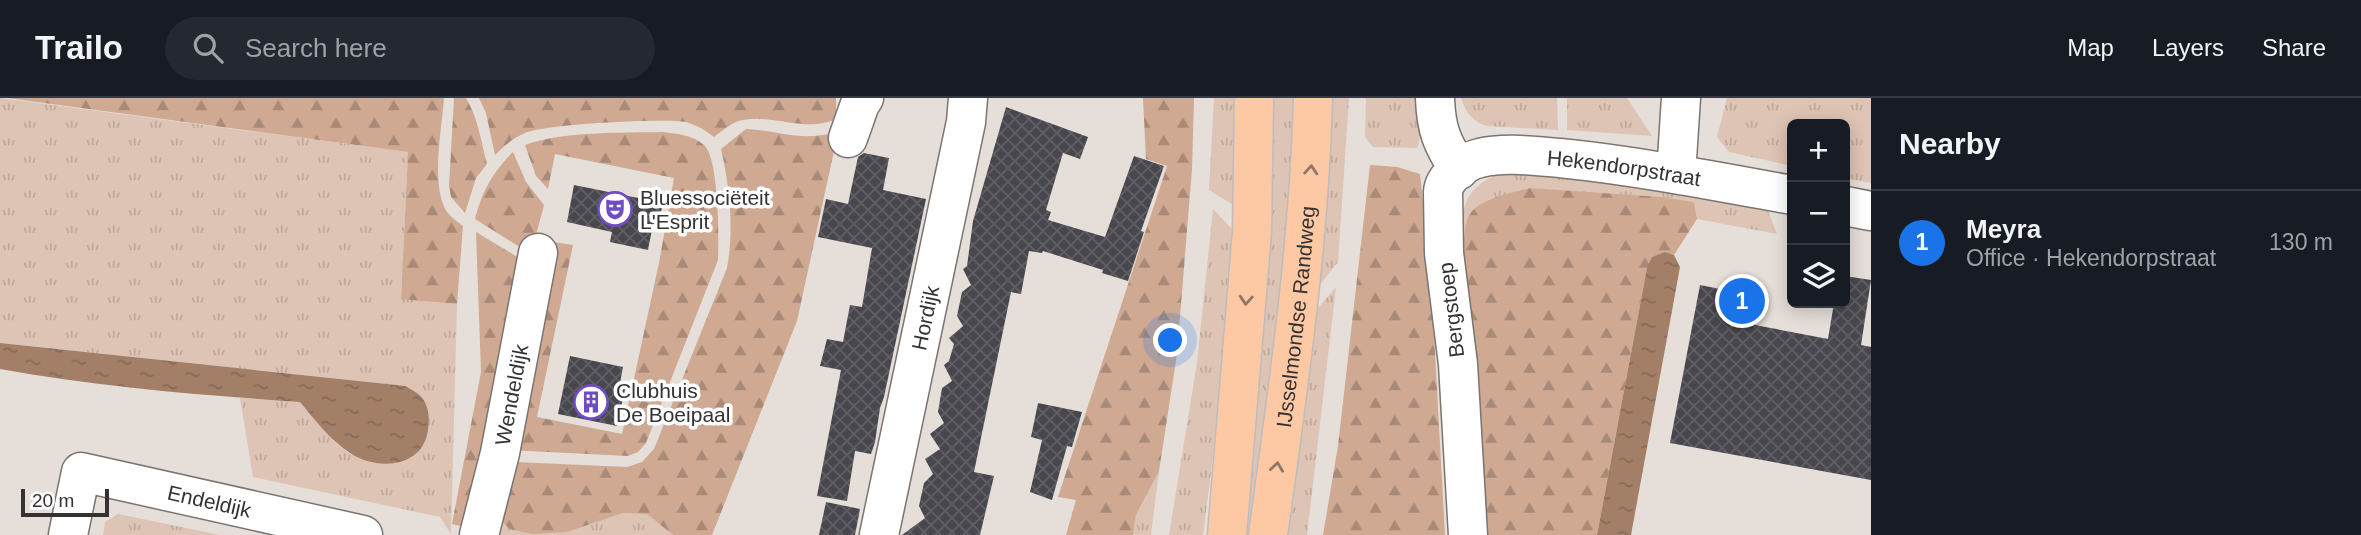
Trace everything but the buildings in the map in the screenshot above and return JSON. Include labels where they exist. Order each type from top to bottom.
[{"type":"main road","points":[[1227,535],[1252,232],[1254,98]]},
{"type":"main road","name":"IJsselmondse Randweg","points":[[1268,535],[1299,311],[1314,98]]},
{"type":"street","points":[[848,138],[864,98]]},
{"type":"street","name":"Hordijk","points":[[879,535],[963,135],[968,98]]},
{"type":"street","points":[[1435,98],[1436,121],[1441,142],[1459,170]]},
{"type":"street","points":[[1676,174],[1681,98]]},
{"type":"street","name":"Hekendorpstraat","points":[[1459,170],[1466,163],[1479,158],[1542,157],[1676,174],[1787,194]]},
{"type":"street","name":"Bergstoep","points":[[1459,170],[1443,185],[1444,253],[1458,364],[1468,535]]},
{"type":"street","points":[[1850,207],[1871,211]]},
{"type":"street","name":"Wendeldijk","points":[[479,535],[499,453],[538,253]]},
{"type":"street","name":"Endeldijk","points":[[68,535],[80,472],[350,532]]},
{"type":"green space","points":[[0,98],[408,152],[401,298],[457,304],[451,534],[440,517],[253,477],[240,398],[301,402],[336,443],[352,455],[406,386],[0,343]]},
{"type":"green space","points":[[7,98],[444,98],[438,156],[439,187],[447,212],[463,226],[457,304],[401,299],[408,152]]},
{"type":"green space","points":[[454,98],[466,98],[474,114],[487,164],[476,178],[465,213],[451,197],[449,186]]},
{"type":"green space","points":[[479,98],[836,98],[836,119],[813,124],[766,119],[743,120],[732,124],[714,137],[694,125],[673,121],[556,127],[525,133],[509,142],[495,155],[486,113]]},
{"type":"green space","points":[[1143,98],[1194,98],[1192,169],[1177,354],[1159,471],[1136,515],[1133,535],[1066,535],[1076,500],[1058,497],[1167,166],[1146,159]]},
{"type":"green space","points":[[1214,98],[1240,98],[1238,208],[1209,190]]},
{"type":"green space","points":[[1271,98],[1296,98],[1282,287],[1253,535],[1237,535]]},
{"type":"green space","points":[[1328,98],[1349,98],[1338,262],[1318,287]]},
{"type":"green space","points":[[1366,98],[1419,98],[1421,135],[1417,148],[1373,147],[1365,137]]},
{"type":"green space","points":[[1461,98],[1557,98],[1558,130],[1487,126],[1470,116]]},
{"type":"green space","points":[[1567,98],[1627,98],[1652,136],[1567,130]]},
{"type":"green space","points":[[1727,98],[1871,98],[1871,183],[1850,179],[1850,119],[1787,119],[1787,165],[1729,152],[1717,137]]},
{"type":"green space","points":[[746,129],[801,136],[837,132],[797,321],[712,535],[673,535],[647,514],[623,513],[567,532],[532,534],[510,529],[496,516],[515,462],[627,467],[642,462],[654,449],[727,268],[730,209],[721,149]]},
{"type":"green space","points":[[663,132],[695,139],[704,145],[709,153],[717,200],[718,260],[646,443],[638,452],[628,456],[507,450],[547,241],[573,245],[537,417],[622,434],[659,263],[674,178],[555,154],[548,189],[536,176],[525,145],[574,135]]},
{"type":"green space","points":[[513,152],[526,182],[544,205],[531,254],[475,219],[489,182]]},
{"type":"green space","points":[[1370,165],[1397,167],[1420,174],[1431,280],[1445,535],[1323,535],[1338,446]]},
{"type":"green space","points":[[1518,169],[1764,201],[1777,234],[1697,219],[1694,202],[1530,188],[1485,203],[1470,213],[1463,274],[1462,220],[1471,194],[1481,183]]},
{"type":"green space","points":[[1530,188],[1694,202],[1697,219],[1674,255],[1665,252],[1647,268],[1597,535],[1482,535],[1463,274],[1467,219],[1481,204]]},
{"type":"green space","points":[[1213,209],[1233,230],[1234,257],[1224,371],[1203,535],[1169,535],[1197,363]]},
{"type":"green space","points":[[476,232],[529,264],[478,530],[452,524],[481,372]]},
{"type":"green space","points":[[1336,287],[1307,535],[1281,535],[1312,315]]},
{"type":"green space","points":[[1159,471],[1151,535],[1133,535],[1136,515]]},
{"type":"green space","points":[[623,513],[647,514],[673,535],[492,535],[496,516],[598,521]]},
{"type":"green space","points":[[118,514],[220,535],[103,535],[105,522]]},
{"type":"water","points":[[1665,252],[1674,255],[1680,267],[1631,535],[1597,535],[1647,268],[1652,257]]},
{"type":"water","points":[[0,343],[406,386],[425,403],[428,430],[418,452],[408,459],[397,463],[373,462],[361,459],[343,448],[300,402],[113,386],[0,369]]},
{"type":"place","name":"Bluessociëteit L'Esprit","points":[[615,209]]},
{"type":"place","name":"Meyra","points":[[1742,301]]},
{"type":"place","name":"Clubhuis De Boeipaal","points":[[591,402]]}]
